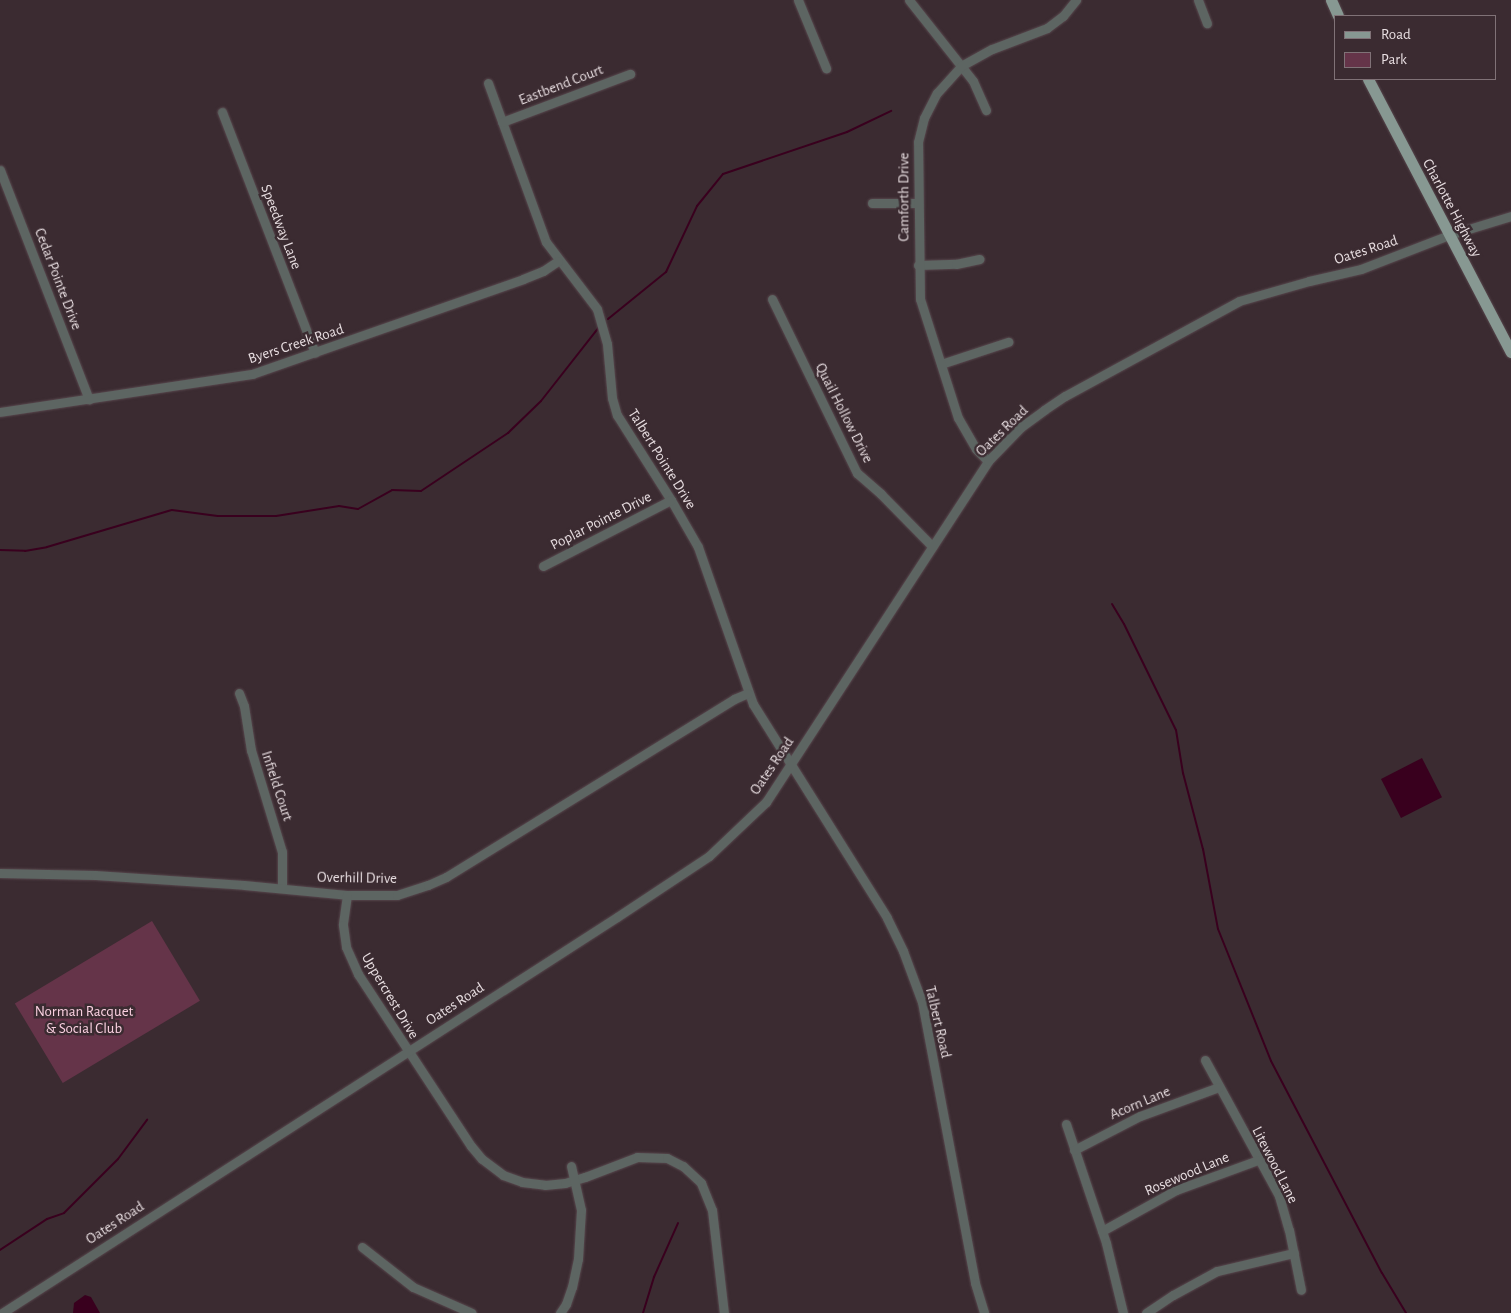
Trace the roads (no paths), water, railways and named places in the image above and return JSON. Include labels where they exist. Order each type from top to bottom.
[{"type":"main road","points":[[1331,0],[1338,15]]},
{"type":"main road","name":"Charlotte Highway","points":[[1369,80],[1510,347]]},
{"type":"street","points":[[798,0],[826,68]]},
{"type":"street","points":[[910,0],[973,81],[986,110]]},
{"type":"street","name":"Camforth Drive","points":[[988,461],[976,449],[958,418],[920,299],[917,203],[918,142],[924,118],[937,93],[961,66],[992,49],[1048,28],[1063,16],[1076,0]]},
{"type":"street","points":[[1198,0],[1206,23]]},
{"type":"street","name":"Eastbend Court","points":[[502,122],[630,74]]},
{"type":"street","name":"Talbert Pointe Drive","points":[[488,83],[546,242],[558,261],[597,309],[607,344],[612,398],[617,415],[671,500],[698,547],[748,693],[762,721],[790,766]]},
{"type":"street","name":"Speedway Lane","points":[[222,112],[315,353]]},
{"type":"street","name":"Cedar Pointe Drive","points":[[0,170],[89,399]]},
{"type":"street","points":[[872,203],[917,203]]},
{"type":"street","name":"Oates Road","points":[[2,1313],[12,1310],[709,856],[766,802],[988,461],[1021,427],[1065,396],[1239,301],[1361,269],[1449,235],[1511,216]]},
{"type":"street","points":[[918,264],[956,264],[980,258]]},
{"type":"street","name":"Byers Creek Road","points":[[0,412],[252,374],[523,279],[544,271],[558,261]]},
{"type":"street","name":"Quail Hollow Drive","points":[[772,299],[856,473],[881,494],[932,546]]},
{"type":"street","points":[[941,364],[1008,342]]},
{"type":"street","name":"Poplar Pointe Drive","points":[[543,566],[671,500]]},
{"type":"street","name":"Infield Court","points":[[239,693],[244,706],[251,750],[282,852],[282,888]]},
{"type":"street","name":"Overhill Drive","points":[[0,873],[96,875],[282,888],[347,895],[397,895],[428,885],[446,876],[734,699],[748,693]]},
{"type":"street","name":"Talbert Road","points":[[790,766],[886,918],[903,951],[922,1002],[975,1283],[984,1313]]},
{"type":"street","name":"Uppercrest Drive","points":[[347,895],[343,925],[346,947],[358,974],[408,1052],[482,1159],[503,1174],[522,1182],[545,1184],[576,1180],[626,1159],[650,1156],[667,1158],[693,1174],[702,1183],[712,1210],[724,1313]]},
{"type":"street","name":"Litewood Lane","points":[[1205,1060],[1279,1196],[1294,1253],[1301,1290]]},
{"type":"street","name":"Acorn Lane","points":[[1074,1150],[1140,1116],[1219,1087]]},
{"type":"street","points":[[1066,1124],[1102,1231],[1122,1313]]},
{"type":"street","name":"Rosewood Lane","points":[[1102,1231],[1176,1190],[1258,1160]]},
{"type":"street","points":[[560,1313],[566,1304],[577,1270],[581,1210],[576,1180],[571,1166]]},
{"type":"street","points":[[362,1247],[413,1288],[472,1313]]},
{"type":"street","points":[[1146,1313],[1173,1295],[1217,1271],[1294,1253]]},
{"type":"waterway","points":[[608,319],[666,272],[697,206],[723,174],[847,132],[891,111]]},
{"type":"waterway","points":[[0,550],[25,551],[47,547],[172,510],[218,516],[276,516],[339,506],[358,509],[392,490],[421,491],[508,433],[541,401],[599,327]]},
{"type":"waterway","points":[[1112,604],[1124,624],[1176,730],[1183,773],[1203,849],[1218,929],[1271,1061],[1382,1273],[1406,1313]]},
{"type":"waterway","points":[[0,1250],[47,1219],[64,1213],[118,1159],[147,1120]]},
{"type":"waterway","points":[[643,1313],[654,1277],[678,1223]]},
{"type":"park label","name":"Norman Racquet & Social Club","points":[[84,1020]]}]
